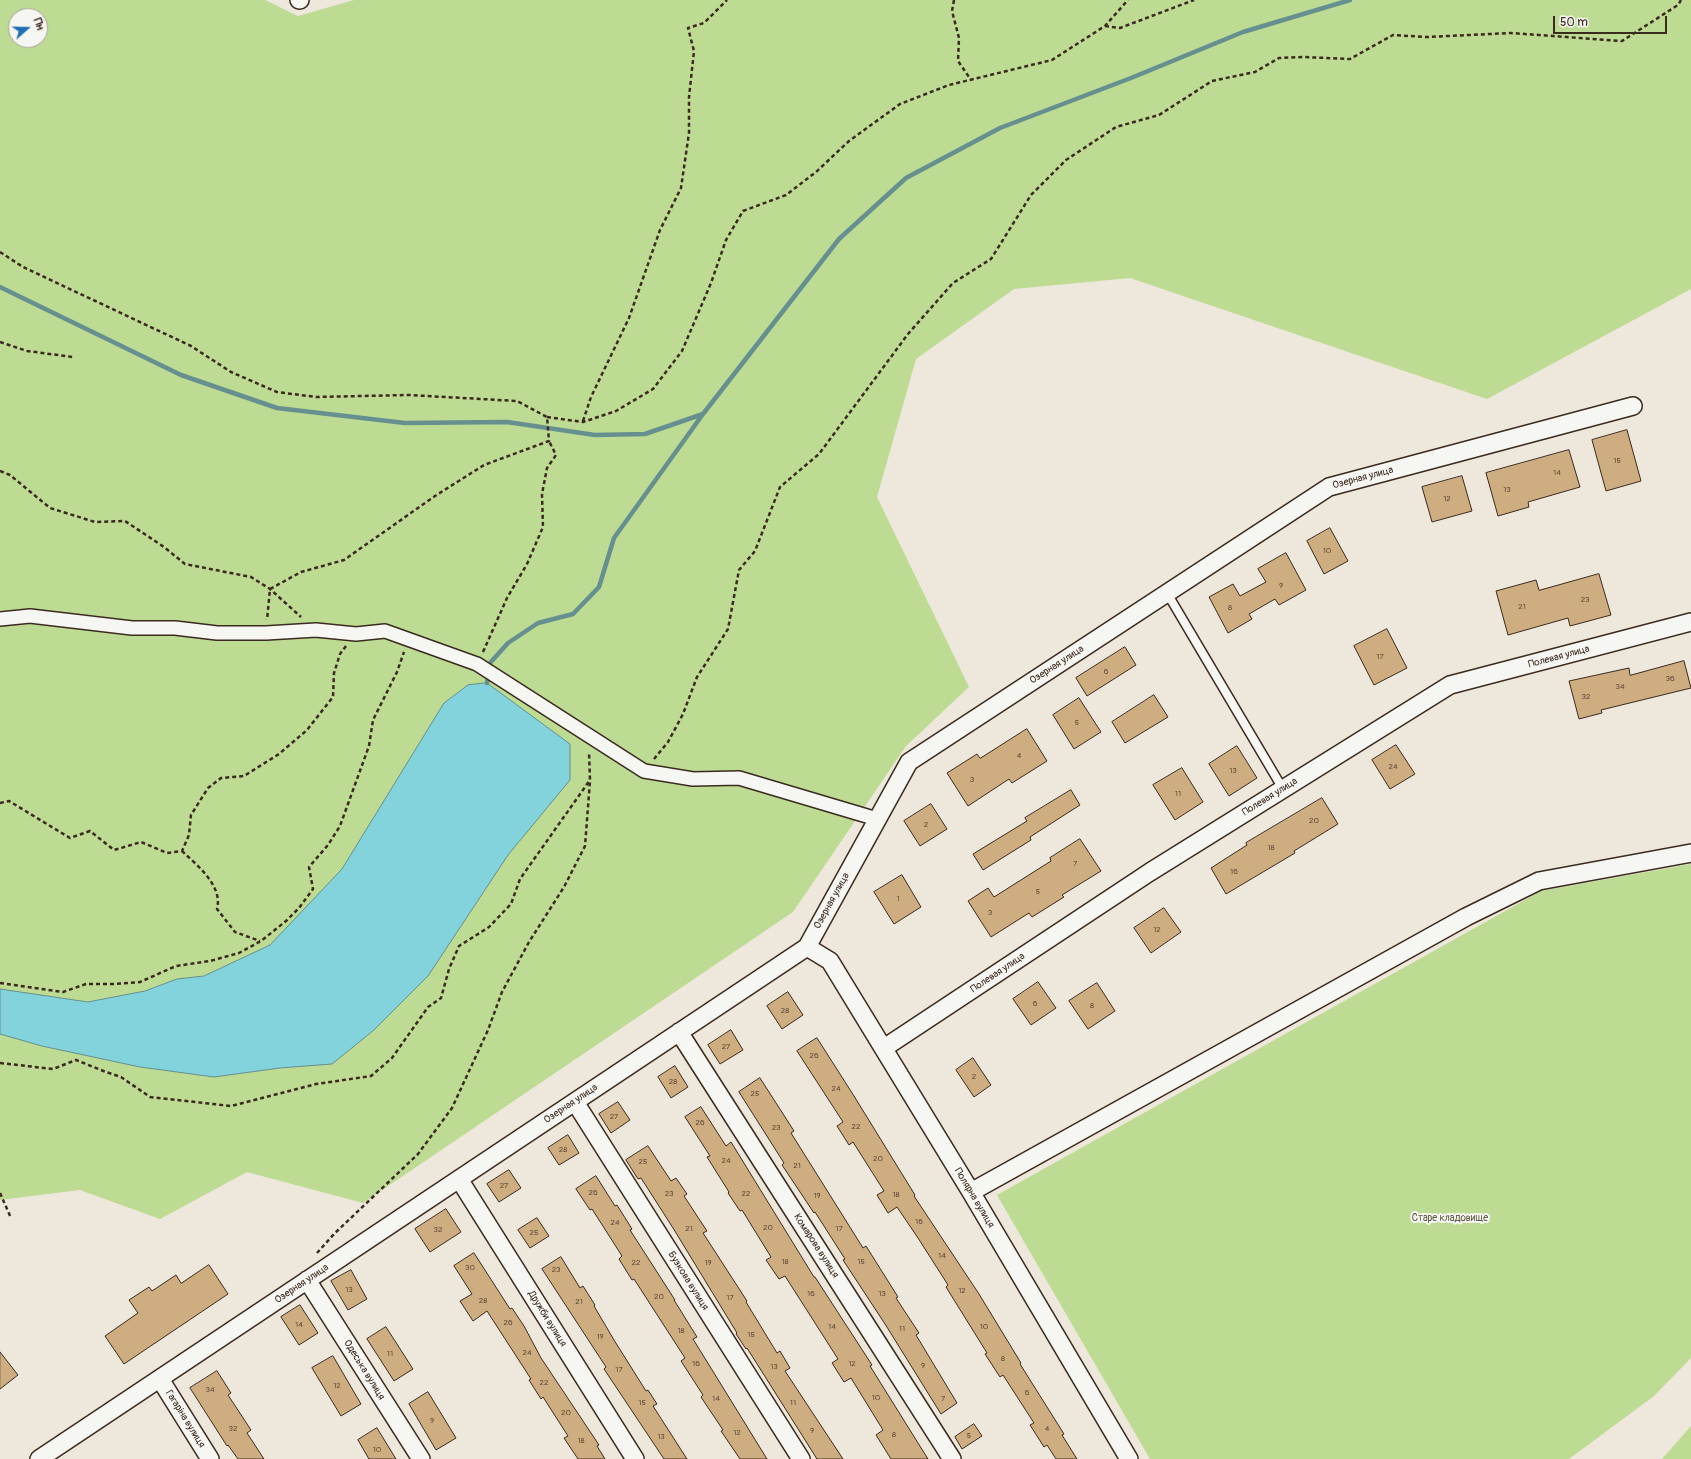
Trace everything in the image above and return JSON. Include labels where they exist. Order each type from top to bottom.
[{"type":"street","name":"Озерная улица","points":[[39,1459],[807,947],[908,762],[1329,487],[1633,406]]},
{"type":"street","points":[[0,619],[30,616],[132,628],[175,628],[217,632],[266,633],[316,630],[356,634],[385,631],[477,664],[644,770],[693,779],[739,778],[877,820]]},
{"type":"street","name":"Полевая улица","points":[[884,1048],[1150,872],[1450,685],[1691,622]]},
{"type":"street","points":[[970,1192],[1459,920],[1539,881],[1691,853]]},
{"type":"street","name":"Полярна вулиця","points":[[807,947],[830,961],[884,1048],[1129,1459]]},
{"type":"street","name":"Комарова вулиця","points":[[679,1032],[952,1459]]},
{"type":"street","name":"Бузкова вулиця","points":[[575,1102],[801,1459]]},
{"type":"street","name":"Дружби вулиця","points":[[459,1179],[634,1459]]},
{"type":"street","name":"Одеська вулиця","points":[[308,1280],[421,1459]]},
{"type":"street","name":"Гагаріна вулиця","points":[[160,1379],[210,1459]]},
{"type":"lane","points":[[1167,593],[1283,789]]},
{"type":"path","points":[[583,422],[591,397],[629,318],[660,230],[681,188],[689,133],[689,97],[694,51],[688,28],[704,23],[727,0]]},
{"type":"path","points":[[954,0],[952,11],[959,38],[958,61],[971,80]]},
{"type":"path","points":[[0,252],[23,267],[191,346],[231,372],[277,392],[316,397],[409,395],[517,401],[547,417],[583,422],[616,411],[653,389],[682,351],[726,240],[743,211],[786,195],[816,172],[849,141],[900,104],[949,85],[1052,60],[1105,26],[1128,0]]},
{"type":"path","points":[[1105,26],[1120,28],[1194,0]]},
{"type":"path","points":[[644,770],[668,742],[684,714],[697,677],[728,629],[739,570],[755,551],[780,486],[820,454],[908,334],[953,283],[991,259],[1031,195],[1066,160],[1116,127],[1159,115],[1212,81],[1255,72],[1279,58],[1303,57],[1350,59],[1393,35],[1427,37],[1511,34],[1622,41],[1678,5],[1681,0]]},
{"type":"path","points":[[0,342],[27,351],[73,357]]},
{"type":"path","points":[[477,664],[507,598],[527,564],[543,527],[542,494],[547,468],[556,455],[549,441],[547,417]]},
{"type":"path","points":[[270,589],[301,572],[344,560],[435,496],[484,465],[549,441]]},
{"type":"path","points":[[0,471],[10,475],[50,508],[95,522],[126,521],[164,547],[185,564],[251,577],[270,589],[316,630]]},
{"type":"path","points":[[266,633],[270,589]]},
{"type":"path","points":[[0,983],[63,992],[86,984],[140,982],[176,966],[210,961],[239,953],[260,941],[286,921],[299,908],[313,889],[309,867],[328,845],[340,826],[369,746],[373,720],[397,672],[404,653],[385,631]]},
{"type":"path","points":[[182,851],[189,835],[191,816],[208,788],[221,778],[244,776],[279,754],[306,730],[333,697],[334,673],[340,654],[356,634]]},
{"type":"path","points":[[314,1256],[334,1234],[418,1154],[452,1108],[488,1030],[502,992],[529,942],[564,887],[585,846],[590,780],[589,735]]},
{"type":"path","points":[[0,1063],[52,1069],[76,1060],[121,1077],[150,1097],[231,1106],[316,1084],[371,1076],[392,1058],[428,1007],[441,998],[449,969],[459,946],[489,927],[511,904],[520,879],[590,780]]},
{"type":"path","points":[[0,803],[9,801],[70,838],[90,831],[114,850],[142,842],[167,853],[182,851]]},
{"type":"path","points":[[182,851],[198,866],[213,885],[219,901],[217,909],[235,932],[260,941]]},
{"type":"path","points":[[0,1193],[11,1218]]},
{"type":"green space","points":[[0,0],[265,0],[298,16],[354,0],[1691,0],[1691,289],[1487,399],[1130,278],[1014,289],[916,359],[877,497],[969,687],[906,746],[793,912],[363,1203],[247,1172],[160,1219],[80,1190],[0,1200]]},
{"type":"green space","name":"Старе кладовище","points":[[1691,864],[1691,1358],[1654,1396],[1569,1459],[1150,1459],[997,1195],[1541,891]]},
{"type":"green space","points":[[1691,1426],[1691,1459],[1662,1459]]},
{"type":"water","points":[[487,683],[570,744],[570,780],[508,855],[428,976],[374,1030],[332,1064],[280,1068],[214,1077],[140,1067],[42,1046],[0,1034],[0,989],[88,1002],[145,991],[177,979],[204,976],[270,945],[342,869],[444,703],[468,685]]},
{"type":"building","points":[[1627,430],[1641,481],[1606,491],[1592,440]]},
{"type":"building","points":[[1569,450],[1580,487],[1528,502],[1529,507],[1498,516],[1486,473]]},
{"type":"building","points":[[1462,476],[1472,511],[1432,522],[1422,487]]},
{"type":"building","points":[[1330,528],[1348,561],[1324,574],[1307,541]]},
{"type":"building","points":[[1286,553],[1306,590],[1279,605],[1275,599],[1249,614],[1252,619],[1228,633],[1209,597],[1233,584],[1240,596],[1266,582],[1258,569]]},
{"type":"building","points":[[1599,574],[1611,615],[1570,626],[1568,618],[1508,635],[1496,591],[1536,580],[1539,590]]},
{"type":"building","points":[[1387,629],[1407,668],[1374,685],[1354,646]]},
{"type":"building","points":[[1125,647],[1136,665],[1087,696],[1076,678]]},
{"type":"building","points":[[1684,661],[1691,688],[1601,710],[1602,713],[1579,719],[1569,681],[1629,668],[1630,675]]},
{"type":"building","points":[[1154,695],[1168,717],[1125,743],[1112,722]]},
{"type":"building","points":[[1079,698],[1101,732],[1074,749],[1053,715]]},
{"type":"building","points":[[1027,729],[1047,761],[1012,783],[1009,779],[968,806],[947,773],[977,754],[980,758]]},
{"type":"building","points":[[1396,745],[1415,774],[1390,789],[1372,760]]},
{"type":"building","points":[[1237,746],[1257,778],[1229,796],[1209,764]]},
{"type":"building","points":[[1182,768],[1203,802],[1175,820],[1153,785]]},
{"type":"building","points":[[1071,790],[1080,805],[1030,837],[1031,840],[983,870],[973,854],[1027,821],[1025,818]]},
{"type":"building","points":[[1322,798],[1338,824],[1294,851],[1295,853],[1226,894],[1211,868],[1247,845],[1246,843]]},
{"type":"building","points":[[931,804],[947,829],[920,846],[904,821]]},
{"type":"building","points":[[1080,839],[1101,871],[1062,895],[1064,897],[1032,917],[1029,913],[991,937],[968,901],[988,888],[994,897],[1051,861],[1050,858]]},
{"type":"building","points":[[902,875],[921,907],[894,924],[874,892]]},
{"type":"building","points":[[1164,908],[1181,932],[1151,953],[1134,928]]},
{"type":"building","points":[[1038,982],[1056,1008],[1031,1025],[1013,999]]},
{"type":"building","points":[[1097,983],[1115,1011],[1088,1029],[1069,1001]]},
{"type":"building","points":[[788,992],[803,1015],[782,1029],[767,1006]]},
{"type":"building","points":[[731,1030],[743,1050],[720,1064],[708,1045]]},
{"type":"building","points":[[817,1038],[915,1195],[914,1196],[979,1294],[1021,1363],[1020,1364],[1064,1434],[1062,1435],[1077,1459],[1056,1459],[1047,1445],[1044,1447],[1030,1425],[1034,1423],[1003,1375],[1000,1377],[985,1354],[987,1353],[946,1287],[948,1285],[918,1238],[897,1207],[888,1213],[877,1195],[884,1191],[853,1142],[849,1145],[837,1126],[843,1122],[797,1051]]},
{"type":"building","points":[[973,1058],[991,1085],[974,1097],[956,1070]]},
{"type":"building","points":[[675,1066],[688,1087],[671,1098],[658,1077]]},
{"type":"building","points":[[760,1078],[794,1131],[791,1133],[863,1248],[866,1246],[898,1297],[896,1298],[919,1333],[916,1335],[957,1403],[941,1414],[843,1260],[845,1259],[815,1212],[814,1213],[782,1165],[784,1163],[739,1092]]},
{"type":"building","points":[[618,1102],[630,1120],[611,1133],[599,1114]]},
{"type":"building","points":[[701,1107],[726,1146],[731,1142],[814,1277],[872,1365],[870,1366],[928,1459],[891,1459],[876,1435],[883,1430],[851,1378],[844,1382],[832,1363],[838,1359],[785,1276],[779,1279],[766,1260],[771,1257],[742,1210],[740,1211],[728,1193],[729,1192],[707,1157],[710,1156],[685,1117]]},
{"type":"building","points":[[568,1135],[579,1153],[559,1165],[548,1148]]},
{"type":"building","points":[[648,1146],[671,1181],[676,1178],[687,1194],[684,1196],[707,1231],[703,1233],[747,1301],[746,1302],[777,1353],[780,1351],[790,1368],[785,1371],[843,1459],[817,1459],[747,1348],[746,1349],[736,1334],[737,1333],[673,1228],[641,1178],[638,1179],[626,1160]]},
{"type":"building","points":[[509,1170],[521,1188],[499,1202],[487,1184]]},
{"type":"building","points":[[596,1176],[615,1206],[617,1205],[632,1229],[630,1230],[675,1300],[697,1337],[693,1339],[767,1459],[740,1459],[721,1431],[723,1430],[701,1397],[703,1395],[681,1361],[685,1358],[634,1279],[632,1280],[619,1259],[622,1256],[592,1209],[590,1210],[576,1189]]},
{"type":"building","points":[[446,1209],[461,1232],[430,1252],[415,1229]]},
{"type":"building","points":[[537,1218],[549,1236],[530,1248],[518,1230]]},
{"type":"building","points":[[474,1253],[510,1309],[512,1308],[524,1326],[541,1358],[599,1445],[597,1446],[605,1459],[578,1459],[564,1438],[568,1436],[543,1397],[541,1399],[529,1380],[531,1379],[487,1311],[473,1321],[460,1301],[472,1294],[454,1266]]},
{"type":"building","points":[[561,1257],[580,1288],[583,1286],[614,1340],[646,1391],[648,1390],[657,1404],[653,1406],[687,1459],[664,1459],[604,1369],[606,1367],[542,1269]]},
{"type":"building","points":[[209,1265],[228,1294],[124,1364],[105,1336],[138,1313],[129,1300],[149,1287],[152,1291],[176,1275],[181,1283]]},
{"type":"building","points":[[351,1270],[367,1299],[348,1310],[331,1281]]},
{"type":"building","points":[[300,1305],[318,1333],[299,1345],[281,1317]]},
{"type":"building","points":[[386,1327],[413,1369],[394,1381],[367,1339]]},
{"type":"building","points":[[0,1352],[18,1375],[0,1389]]},
{"type":"building","points":[[333,1356],[361,1404],[341,1416],[312,1368]]},
{"type":"building","points":[[217,1371],[231,1393],[228,1395],[251,1430],[247,1433],[264,1459],[238,1459],[228,1445],[227,1446],[190,1388]]},
{"type":"building","points":[[428,1392],[456,1438],[436,1450],[409,1404]]},
{"type":"building","points":[[974,1424],[982,1436],[962,1449],[955,1437]]},
{"type":"building","points":[[377,1428],[396,1459],[369,1459],[358,1440]]},
{"type":"waterway","points":[[487,683],[490,663],[508,643],[538,623],[573,614],[599,587],[614,538],[703,414],[839,239],[906,178],[1000,128],[1131,78],[1243,32],[1350,0]]},
{"type":"waterway","points":[[0,287],[181,375],[277,408],[405,423],[507,422],[595,435],[645,434],[703,414]]}]
